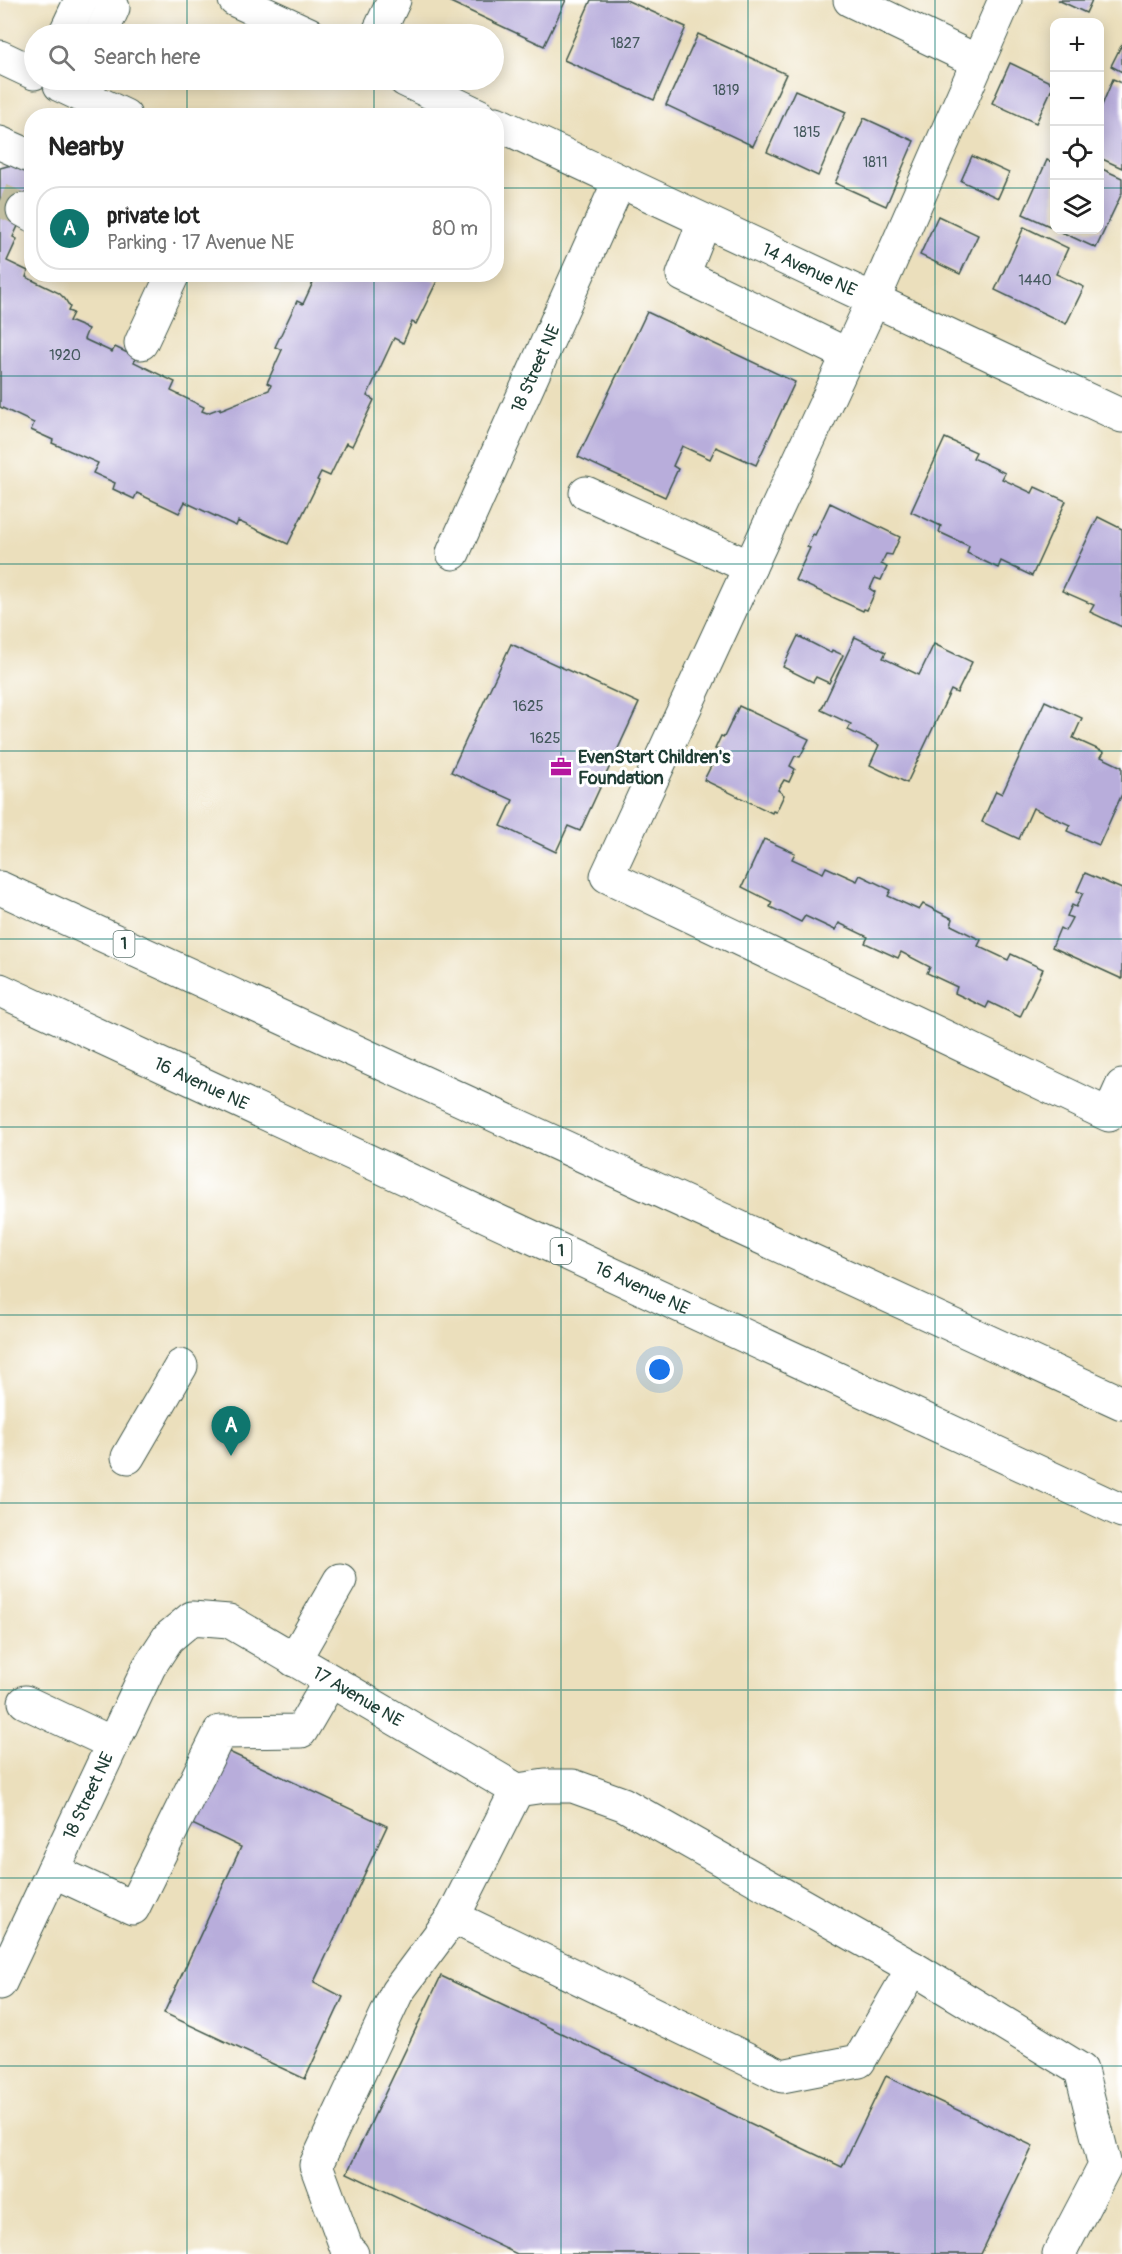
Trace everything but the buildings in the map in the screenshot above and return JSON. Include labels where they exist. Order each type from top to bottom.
[{"type":"main road","points":[[70,24],[81,0]]},
{"type":"main road","points":[[106,24],[113,8],[110,0]]},
{"type":"main road","points":[[235,0],[287,24]]},
{"type":"main road","points":[[383,24],[394,0]]},
{"type":"main road","points":[[850,0],[977,62]]},
{"type":"main road","points":[[1005,0],[873,301],[607,876],[1109,1114],[1122,1086]]},
{"type":"main road","points":[[0,57],[24,67]]},
{"type":"main road","points":[[71,90],[105,108]]},
{"type":"main road","points":[[426,90],[463,108]]},
{"type":"main road","name":"14 Avenue NE","points":[[504,127],[1122,416]]},
{"type":"main road","points":[[0,143],[24,154]]},
{"type":"main road","name":"18 Street NE","points":[[453,553],[619,182]]},
{"type":"main road","points":[[704,222],[683,275],[848,355]]},
{"type":"main road","points":[[141,343],[169,282]]},
{"type":"main road","points":[[586,493],[750,567]]},
{"type":"main road","name":"1","points":[[0,888],[1122,1403]]},
{"type":"main road","name":"16 Avenue NE","points":[[0,990],[1122,1511]]},
{"type":"main road","points":[[128,1457],[181,1366]]},
{"type":"main road","points":[[294,1660],[340,1580]]},
{"type":"main road","name":"18 Street NE","points":[[0,1983],[149,1667],[168,1638],[192,1618]]},
{"type":"main road","name":"17 Avenue NE","points":[[192,1618],[230,1621],[518,1790]]},
{"type":"main road","points":[[53,1871],[133,1908],[220,1732],[302,1731],[330,1681]]},
{"type":"main road","points":[[25,1702],[112,1743]]},
{"type":"main road","points":[[352,2254],[348,2252],[316,2165],[397,1992],[453,1917],[518,1790],[545,1786],[573,1786],[623,1804],[914,1968],[1081,2070],[1105,2166],[1059,2254]]},
{"type":"main road","points":[[453,1917],[782,2076],[859,2061],[914,1968]]},
{"type":"tunnel","points":[[0,200],[23,210]]},
{"type":"place","name":"EvenStart Children's Foundation","points":[[561,767]]},
{"type":"place","name":"private lot","points":[[231,1456]]}]
